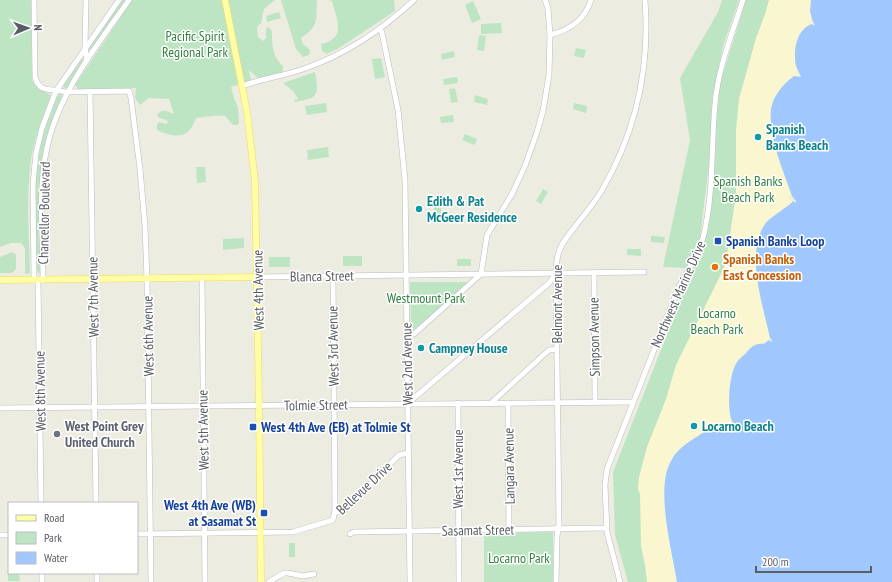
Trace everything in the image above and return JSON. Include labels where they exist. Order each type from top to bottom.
[{"type":"main road","name":"West 4th Avenue","points":[[225,0],[252,144],[255,182],[260,582]]},
{"type":"main road","name":"Blanca Street","points":[[0,280],[257,277]]},
{"type":"street","points":[[34,0],[35,77],[38,84],[42,88],[56,91],[90,92]]},
{"type":"street","points":[[86,0],[87,60]]},
{"type":"street","name":"Chancellor Boulevard","points":[[38,280],[33,184],[34,166],[39,139],[56,91],[119,0]]},
{"type":"street","name":"Chancellor Boulevard","points":[[38,280],[44,168],[53,126],[68,92],[87,60],[129,0]]},
{"type":"street","points":[[242,86],[307,68],[347,49],[380,28],[414,0]]},
{"type":"street","points":[[407,336],[414,334],[481,274],[488,235],[512,194],[525,166],[537,132],[547,92],[550,35],[548,8],[545,0]]},
{"type":"street","points":[[550,35],[570,28],[588,9],[591,0]]},
{"type":"street","name":"Belmont Avenue","points":[[556,582],[558,529],[558,402],[556,274],[558,255],[561,246],[601,191],[620,156],[629,132],[645,60],[647,26],[645,0]]},
{"type":"street","name":"Northwest Marine Drive","points":[[620,582],[608,541],[606,528],[606,469],[678,289],[699,250],[703,238],[713,161],[714,111],[717,89],[726,50],[743,0]]},
{"type":"street","name":"West 2nd Avenue","points":[[380,28],[396,101],[402,146],[405,188],[410,582]]},
{"type":"street","name":"West 6th Avenue","points":[[90,92],[129,91],[139,159],[144,201],[147,278],[151,582]]},
{"type":"street","name":"West 7th Avenue","points":[[90,92],[96,502]]},
{"type":"street","name":"Blanca Street","points":[[257,277],[644,272]]},
{"type":"street","name":"Simpson Avenue","points":[[594,273],[595,402]]},
{"type":"street","points":[[408,404],[549,283],[556,274]]},
{"type":"street","name":"West 3rd Avenue","points":[[332,276],[335,512]]},
{"type":"street","name":"West 5th Avenue","points":[[202,278],[205,582]]},
{"type":"street","name":"West 8th Avenue","points":[[38,280],[41,502]]},
{"type":"street","points":[[491,403],[550,350],[557,348]]},
{"type":"street","name":"Tolmie Street","points":[[0,408],[632,402]]},
{"type":"street","name":"West 1st Avenue","points":[[458,403],[459,582]]},
{"type":"street","name":"Langara Avenue","points":[[508,403],[509,529]]},
{"type":"street","name":"Bellevue Drive","points":[[260,532],[293,532],[333,520],[335,512],[342,512],[345,510],[399,455],[408,453]]},
{"type":"street","name":"Sasamat Street","points":[[350,534],[354,532],[606,528]]},
{"type":"street","points":[[138,534],[260,532]]},
{"type":"street","points":[[269,582],[284,573],[303,576],[314,574]]},
{"type":"green space","points":[[0,0],[31,0],[32,80],[38,88],[51,95],[37,135],[31,159],[28,202],[30,273],[25,274],[25,248],[21,243],[11,243],[0,247]]},
{"type":"green space","points":[[121,0],[126,0],[90,51],[89,46]]},
{"type":"green space","name":"Pacific Spirit Regional Park","points":[[132,0],[275,0],[264,9],[261,23],[257,27],[258,37],[263,41],[266,38],[266,29],[268,27],[272,31],[273,50],[277,59],[283,66],[283,71],[280,74],[258,78],[249,70],[251,80],[231,87],[238,108],[239,123],[237,125],[233,125],[225,116],[214,116],[196,118],[189,130],[185,134],[181,135],[170,135],[157,130],[157,124],[159,122],[167,124],[168,121],[158,117],[157,115],[161,111],[174,114],[169,99],[149,98],[140,105],[135,98],[136,88],[78,89],[75,85]]},
{"type":"green space","points":[[281,0],[317,0],[317,13],[314,26],[301,38],[303,44],[310,50],[309,55],[303,57],[296,49]]},
{"type":"green space","points":[[328,0],[394,0],[395,11],[339,48],[327,54],[322,51],[321,44],[334,38],[338,28],[338,22],[332,1]]},
{"type":"green space","points":[[722,0],[739,0],[723,46],[712,100],[710,156],[700,238],[686,268],[663,267],[690,140],[680,78],[718,12]]},
{"type":"green space","points":[[746,0],[810,0],[772,152],[790,197],[755,232],[732,424],[677,582],[628,582],[615,535],[613,472],[706,235],[709,224],[715,163],[717,101],[722,77]]},
{"type":"green space","points":[[473,1],[481,19],[472,23],[465,5]]},
{"type":"green space","points":[[279,12],[281,18],[267,22],[266,16]]},
{"type":"green space","points":[[501,23],[502,33],[481,34],[481,24]]},
{"type":"green space","points":[[479,35],[486,36],[484,51],[477,50]]},
{"type":"green space","points":[[576,48],[586,50],[584,58],[574,56]]},
{"type":"green space","points":[[454,51],[455,57],[442,60],[441,54]]},
{"type":"green space","points":[[381,58],[385,77],[375,79],[372,59]]},
{"type":"green space","points":[[80,59],[83,59],[82,62],[67,88],[65,88],[63,86],[64,83]]},
{"type":"green space","points":[[315,72],[317,86],[316,94],[309,99],[295,102],[294,100],[298,99],[294,92],[283,83]]},
{"type":"green space","points":[[457,77],[458,83],[444,85],[443,79]]},
{"type":"green space","points":[[455,88],[458,102],[451,103],[449,89]]},
{"type":"green space","points":[[60,93],[62,94],[61,99],[46,141],[40,273],[38,273],[36,264],[35,225],[37,166],[45,128],[55,100]]},
{"type":"green space","points":[[475,95],[488,99],[487,105],[474,102]]},
{"type":"green space","points":[[326,103],[327,112],[307,115],[305,106]]},
{"type":"green space","points":[[574,103],[587,106],[586,113],[573,109]]},
{"type":"green space","points":[[453,115],[454,122],[441,123],[440,117]]},
{"type":"green space","points":[[465,134],[477,139],[475,145],[462,140]]},
{"type":"green space","points":[[328,147],[329,157],[308,160],[307,150]]},
{"type":"green space","points":[[196,167],[205,167],[206,182],[197,183]]},
{"type":"green space","points":[[543,189],[548,192],[541,204],[536,201]]},
{"type":"green space","points":[[434,201],[441,201],[441,214],[434,214]]},
{"type":"green space","points":[[651,236],[665,237],[664,243],[651,242]]},
{"type":"green space","points":[[244,238],[244,248],[223,250],[223,239]]},
{"type":"green space","points":[[627,249],[641,249],[641,256],[627,255]]},
{"type":"green space","points":[[12,252],[16,255],[16,269],[12,273],[0,273],[0,257]]},
{"type":"green space","points":[[343,256],[362,256],[362,266],[343,266]]},
{"type":"green space","points":[[269,257],[290,257],[290,267],[269,267]]},
{"type":"green space","points":[[457,259],[471,259],[471,266],[457,266]]},
{"type":"green space","name":"Westmount Park","points":[[410,282],[470,282],[411,332]]},
{"type":"green space","name":"Locarno Park","points":[[553,532],[553,582],[484,582],[484,533]]},
{"type":"green space","points":[[289,543],[295,543],[295,557],[289,557]]},
{"type":"green space","points":[[8,574],[19,574],[20,581],[8,581]]},
{"type":"sand","points":[[769,0],[813,0],[815,23],[811,19],[810,21],[814,25],[810,26],[800,73],[796,71],[800,77],[796,201],[792,196],[789,196],[797,207],[774,336],[757,347],[686,582],[647,582],[641,546],[640,494],[638,489],[639,477],[647,447],[666,399],[676,365],[724,268],[736,194],[736,130],[739,99],[756,38]]},
{"type":"water","points":[[811,0],[892,0],[892,582],[677,582],[666,520],[664,487],[666,473],[676,453],[690,441],[716,426],[719,425],[728,427],[733,423],[730,410],[729,392],[734,367],[752,347],[758,344],[764,344],[769,340],[771,342],[772,340],[770,338],[757,280],[756,250],[759,236],[765,224],[793,201],[796,203],[796,201],[792,196],[774,142],[771,109],[774,99],[786,82],[794,76],[801,77],[796,66],[795,54],[797,42],[802,31],[812,24],[815,26],[810,11]]},
{"type":"place","name":"Spanish Banks Beach","points":[[758,137]]},
{"type":"place","name":"Edith & Pat McGeer Residence","points":[[419,209]]},
{"type":"place","name":"Spanish Banks Loop","points":[[718,241]]},
{"type":"place","name":"Spanish Banks East Concession","points":[[715,267]]},
{"type":"place","name":"Campney House","points":[[421,348]]},
{"type":"place","name":"Locarno Beach","points":[[694,426]]},
{"type":"place","name":"West 4th Ave (EB) at Tolmie St","points":[[253,427]]},
{"type":"place","name":"West Point Grey United Church","points":[[57,434]]},
{"type":"place","name":"West 4th Ave (WB) at Sasamat St","points":[[264,513]]},
{"type":"park label","name":"Spanish Banks Beach Park","points":[[748,190]]},
{"type":"park label","name":"Locarno Beach Park","points":[[717,322]]}]
